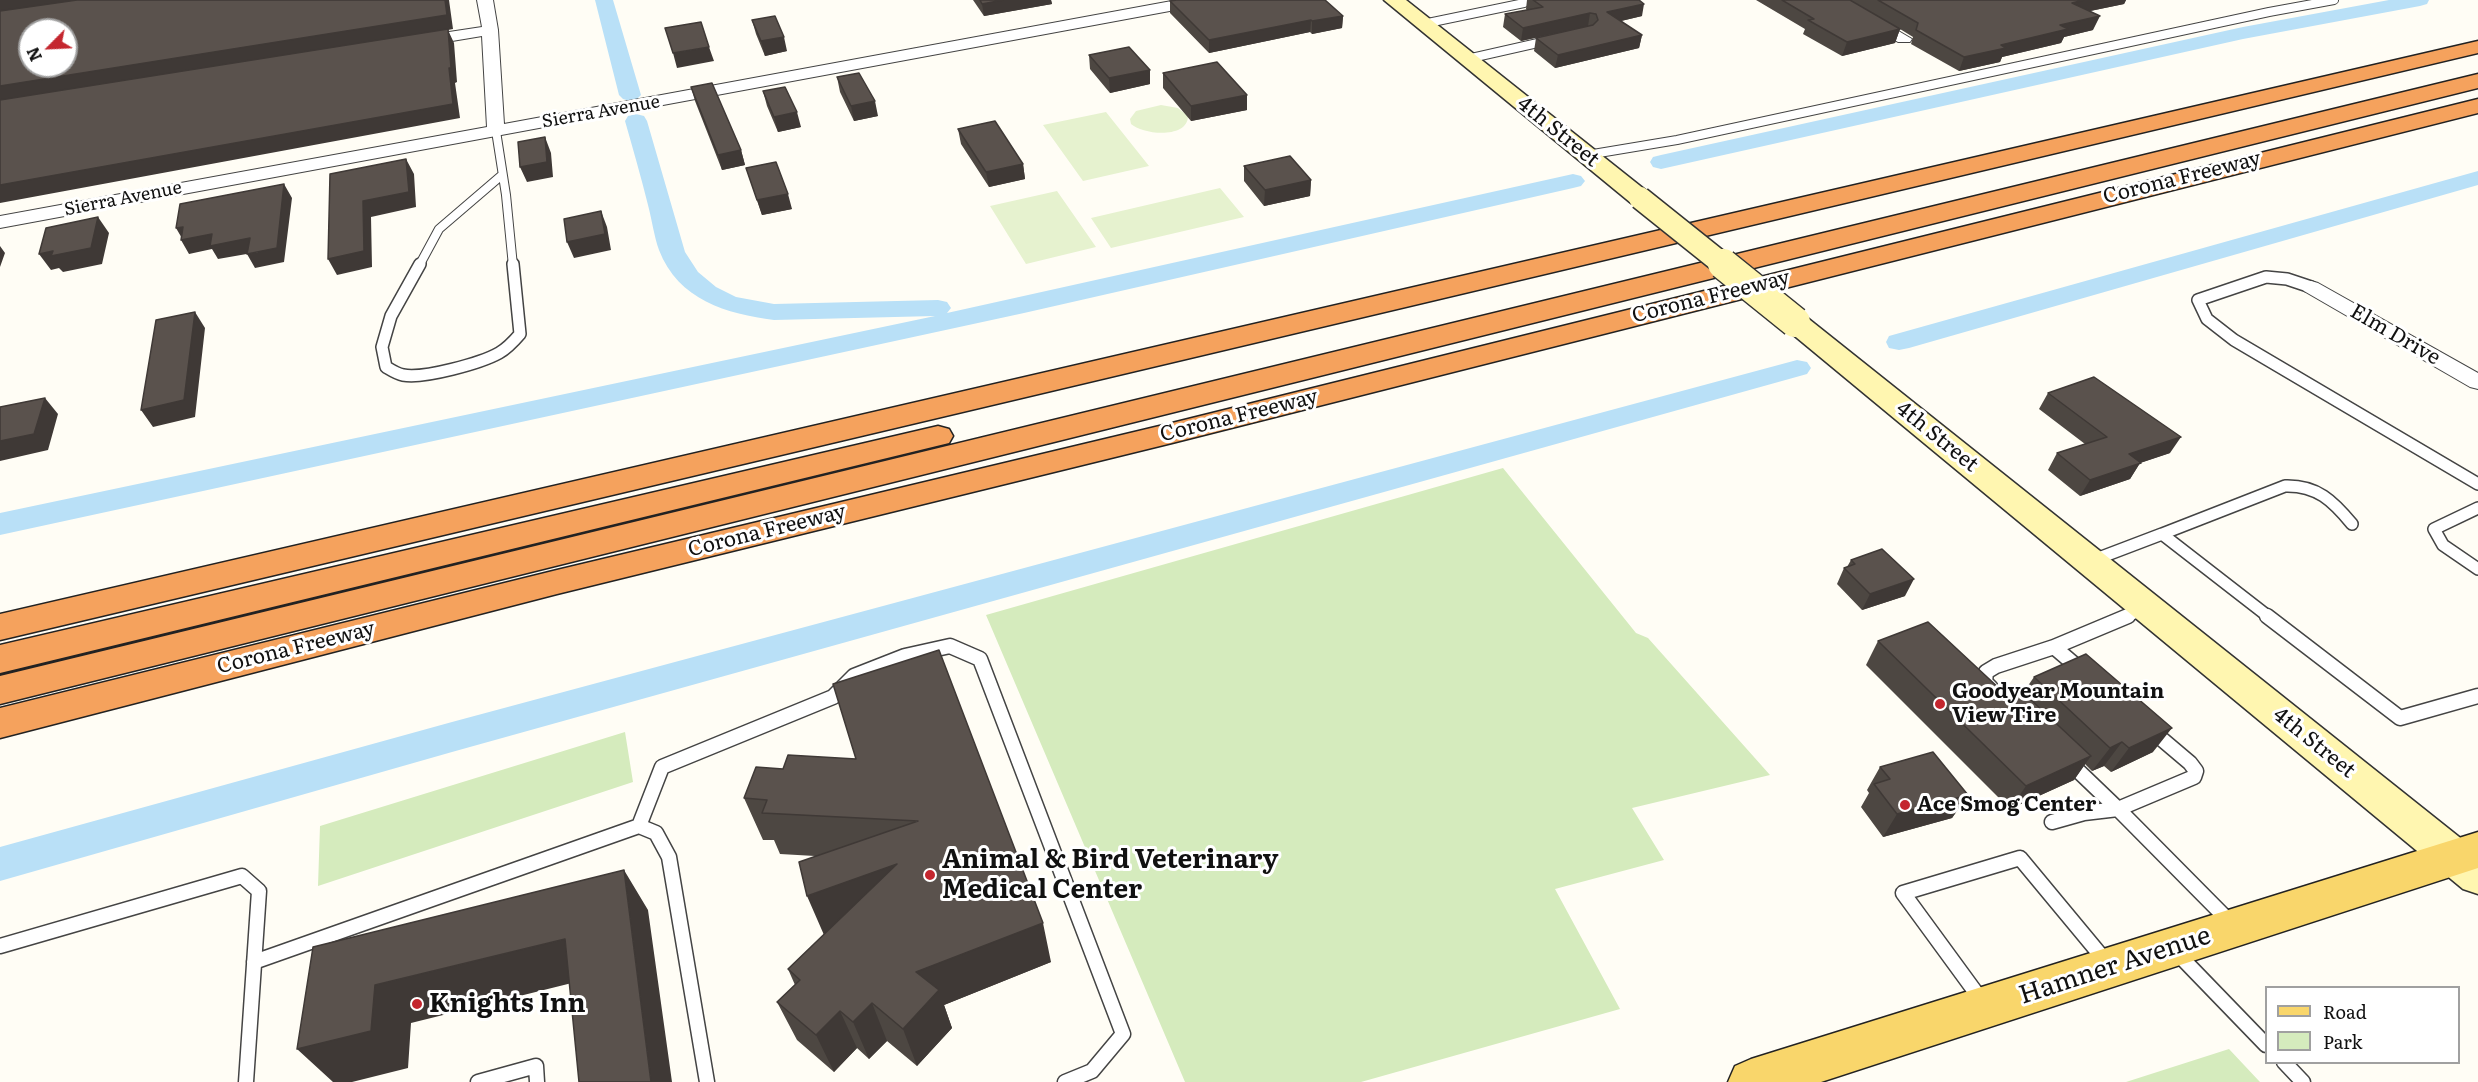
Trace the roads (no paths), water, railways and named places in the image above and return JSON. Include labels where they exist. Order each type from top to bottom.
[{"type":"highway","points":[[0,627],[2478,47]]},
{"type":"highway","points":[[0,690],[233,618],[1234,366],[2394,85],[2478,67]]},
{"type":"highway","points":[[0,659],[233,618],[2478,81]]},
{"type":"highway","name":"Corona Freeway","points":[[0,723],[557,582],[1172,433],[2478,106]]},
{"type":"highway","points":[[233,618],[554,498]]},
{"type":"highway","points":[[233,618],[557,582]]},
{"type":"main road","name":"Hamner Avenue","points":[[1751,1082],[2172,947],[2470,861]]},
{"type":"street","points":[[485,0],[490,30],[496,131]]},
{"type":"street","name":"Sierra Avenue","points":[[0,222],[1202,0]]},
{"type":"street","points":[[1834,0],[1904,39]]},
{"type":"street","name":"4th Street","points":[[1400,1],[1467,59],[2147,607],[2470,861]]},
{"type":"street","points":[[396,45],[490,30]]},
{"type":"street","name":"Elm Drive","points":[[2311,287],[2478,382]]},
{"type":"lane","points":[[1590,158],[2258,14],[2334,0]]},
{"type":"lane","points":[[1424,24],[1524,3]]},
{"type":"lane","points":[[1467,59],[1556,39]]},
{"type":"lane","points":[[496,131],[502,175],[520,334],[510,346],[493,357],[456,367],[430,373],[404,375],[386,367],[382,347],[391,316],[439,229],[502,175]]},
{"type":"lane","points":[[2311,287],[2287,279],[2266,277],[2198,300],[2200,310],[2210,323],[2234,340],[2478,484]]},
{"type":"lane","points":[[2090,561],[2284,486],[2311,487],[2327,496],[2352,524]]},
{"type":"lane","points":[[2478,508],[2434,529],[2443,545],[2478,569]]},
{"type":"lane","points":[[2162,534],[2400,718],[2478,696]]},
{"type":"lane","points":[[2001,698],[1985,682],[1986,672],[1996,666],[2054,647],[2147,607]]},
{"type":"lane","points":[[639,826],[662,767],[833,697],[854,675],[905,656],[950,646],[980,659],[1124,1034],[1092,1071],[1065,1082]]},
{"type":"lane","points":[[2054,647],[2090,678]]},
{"type":"lane","points":[[2052,822],[2084,813],[2118,809],[2194,777],[2196,771],[2190,763],[2144,724]]},
{"type":"lane","points":[[2060,753],[2236,928]]},
{"type":"lane","points":[[254,962],[639,826],[656,833],[669,857],[707,1082]]},
{"type":"lane","points":[[1987,1007],[1903,893],[2020,858],[2111,967]]},
{"type":"lane","points":[[0,946],[242,876],[258,891],[246,1082]]},
{"type":"lane","points":[[2172,947],[2265,1044]]},
{"type":"lane","points":[[2286,1064],[2303,1082]]},
{"type":"lane","points":[[478,1082],[536,1066],[537,1082]]},
{"type":"waterway","points":[[604,0],[630,95]]},
{"type":"waterway","points":[[1661,162],[2243,33],[2420,0]]},
{"type":"waterway","points":[[636,121],[675,257],[689,278],[707,292],[727,303],[774,312],[938,308]]},
{"type":"waterway","points":[[1899,342],[2478,178]]},
{"type":"waterway","points":[[0,524],[1024,305],[1573,181]]},
{"type":"waterway","points":[[0,864],[452,737],[1797,368]]},
{"type":"place","name":"Goodyear Mountain View Tire","points":[[1940,704]]},
{"type":"place","name":"Ace Smog Center","points":[[1905,805]]},
{"type":"place","name":"Animal & Bird Veterinary Medical Center","points":[[930,875]]},
{"type":"place","name":"Knights Inn","points":[[417,1004]]}]
